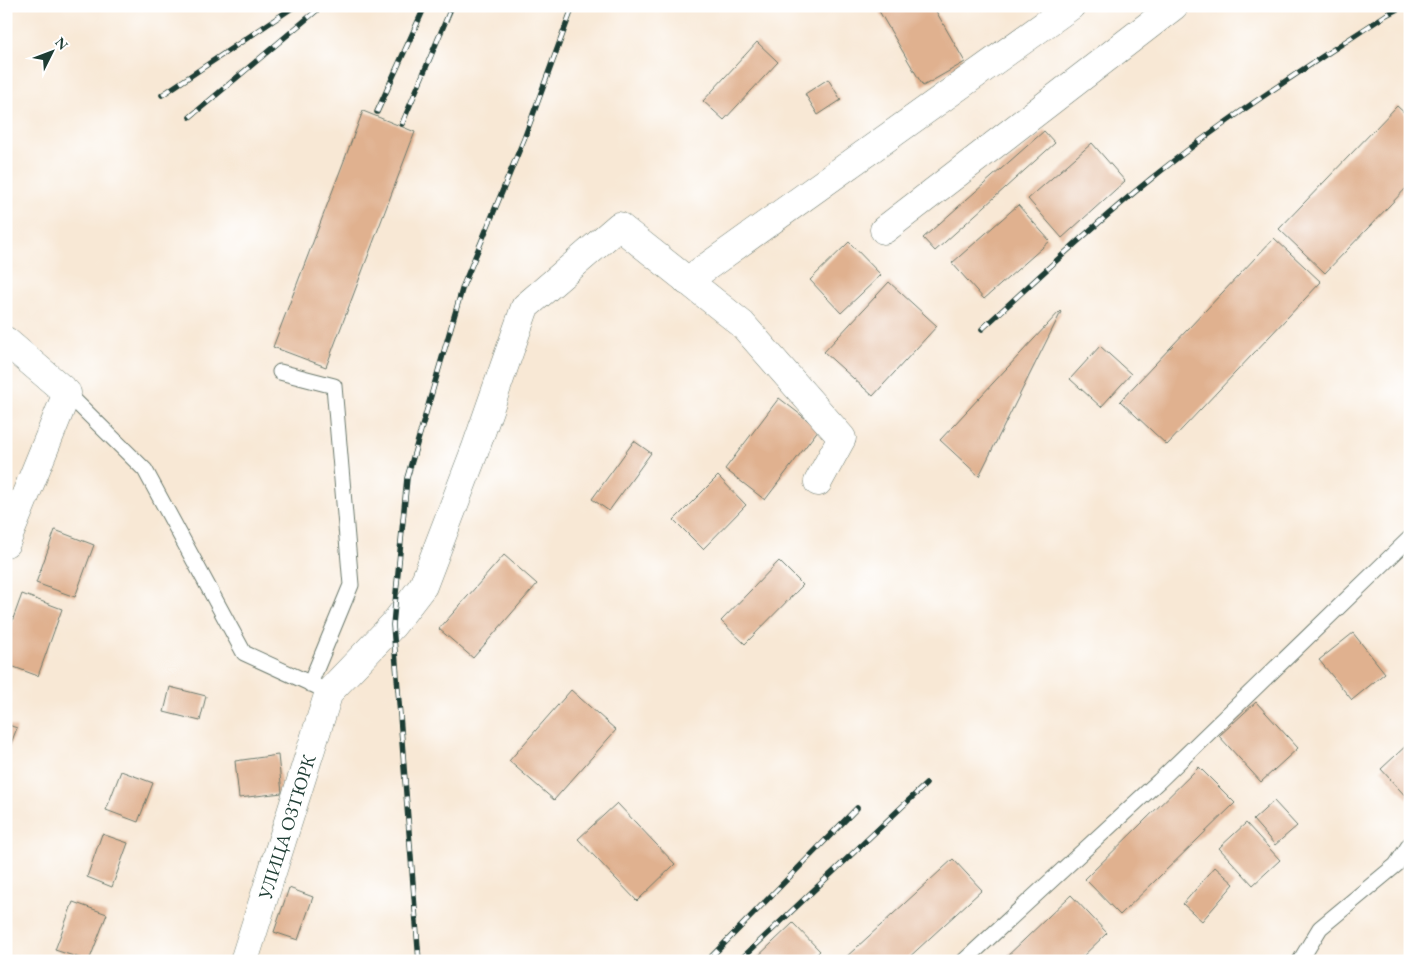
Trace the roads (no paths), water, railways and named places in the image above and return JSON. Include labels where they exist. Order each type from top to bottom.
[{"type":"street","points":[[687,280],[1071,6]]},
{"type":"street","points":[[884,230],[1174,6]]},
{"type":"street","points":[[320,688],[393,624],[423,586],[475,450],[525,306],[619,226],[742,324],[842,438],[818,482]]},
{"type":"street","points":[[6,341],[67,393],[6,543]]},
{"type":"street","name":"УЛИЦА ОЗТЮРК","points":[[244,961],[320,688]]},
{"type":"lane","points":[[67,393],[145,470],[244,653],[320,688],[351,585],[334,386],[280,372]]},
{"type":"lane","points":[[964,961],[1159,781],[1410,538]]},
{"type":"lane","points":[[1300,961],[1320,928],[1396,865],[1410,844]]},
{"type":"railway","points":[[162,95],[295,6]]},
{"type":"railway","points":[[190,117],[322,6]]},
{"type":"railway","points":[[377,112],[425,6]]},
{"type":"railway","points":[[402,124],[452,6]]},
{"type":"railway","points":[[419,961],[393,625],[407,478],[463,286],[524,139],[573,6]]},
{"type":"railway","points":[[982,329],[1108,214],[1180,156],[1267,94],[1386,15],[1403,6]]},
{"type":"railway","points":[[739,961],[926,784]]},
{"type":"railway","points":[[710,958],[857,808]]}]
